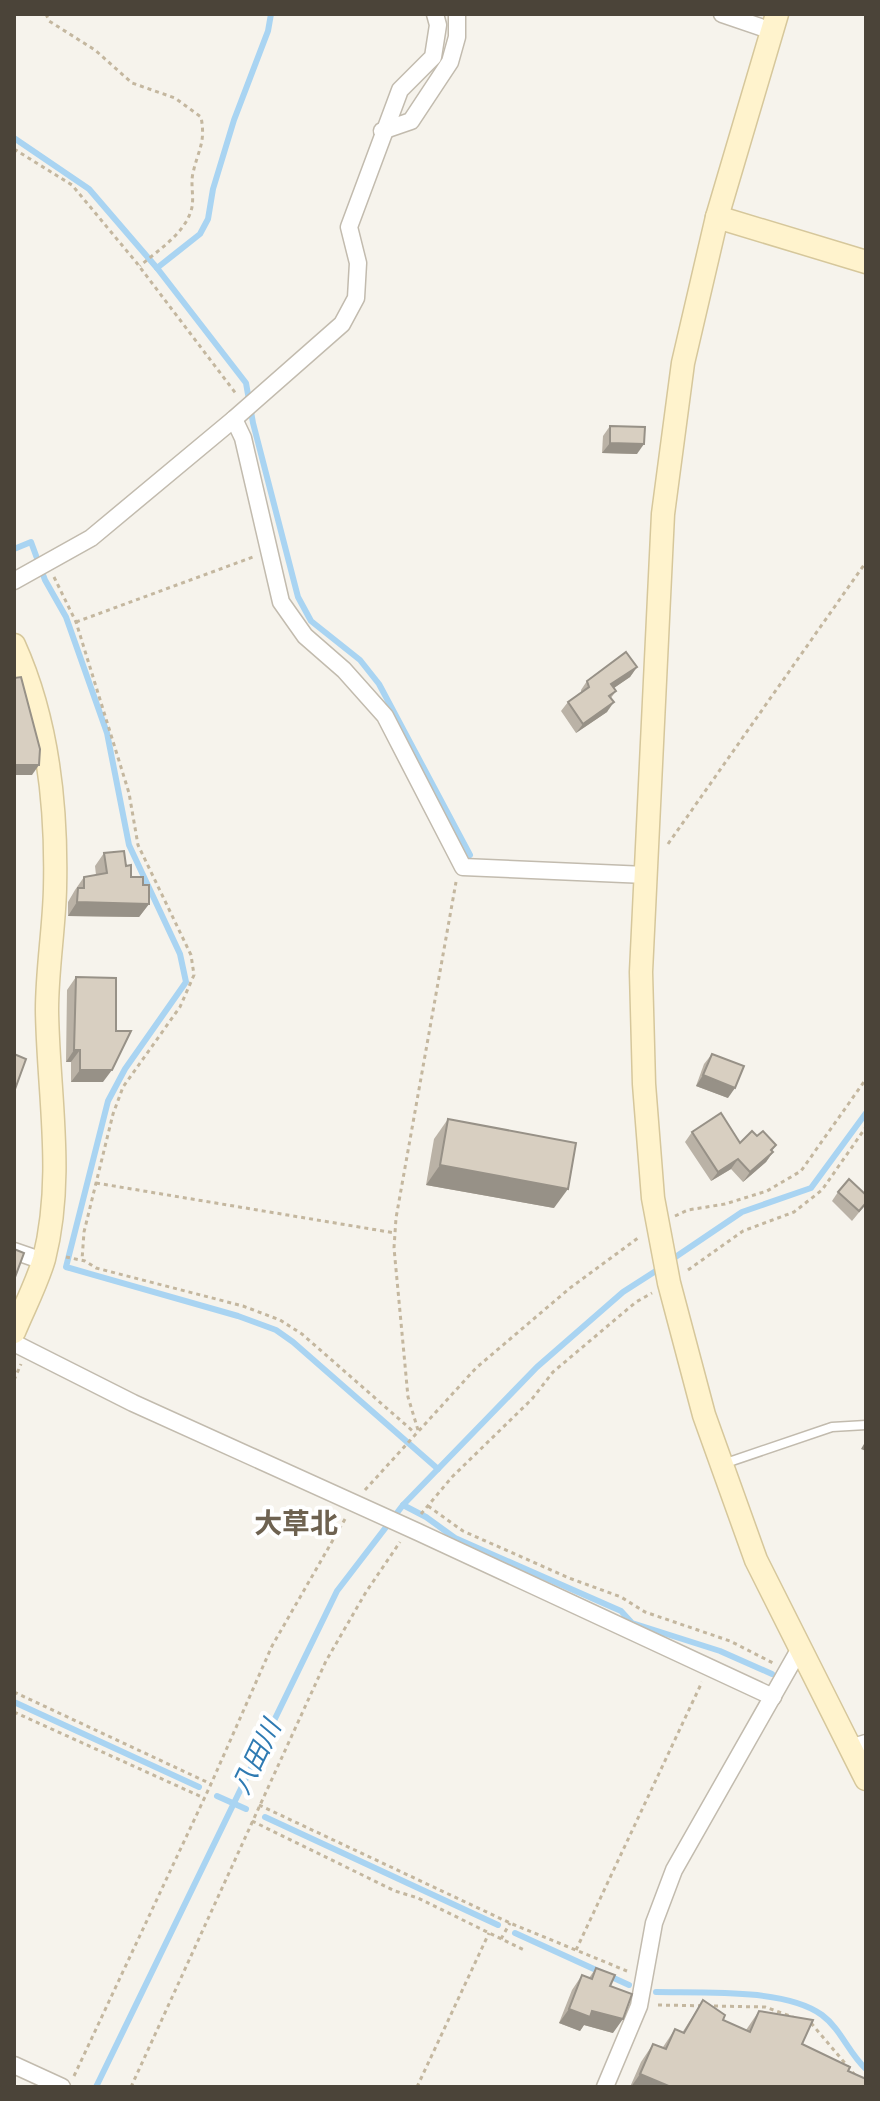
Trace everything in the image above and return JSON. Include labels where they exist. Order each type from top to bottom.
[{"type":"street","points":[[14,581],[91,538],[342,324],[356,298],[358,263],[349,227],[382,131],[400,90],[433,57],[438,25],[435,14]]},
{"type":"street","points":[[382,131],[411,121],[450,62],[457,37],[457,14]]},
{"type":"street","points":[[722,14],[774,22],[717,217],[683,363],[663,514],[641,972],[647,1140],[669,1283],[704,1415],[756,1560],[799,1650],[858,1746],[866,1779]]},
{"type":"street","points":[[717,217],[866,262]]},
{"type":"street","points":[[240,414],[281,602],[305,636],[344,670],[385,716],[463,867],[646,875]]},
{"type":"street","points":[[14,645],[33,691],[43,731],[55,887],[47,1010],[55,1121],[52,1258],[14,1332]]},
{"type":"street","points":[[14,1251],[52,1258]]},
{"type":"street","points":[[14,1343],[133,1403],[773,1697]]},
{"type":"street","points":[[605,2087],[639,2006],[654,1923],[674,1870],[799,1650]]},
{"type":"street","points":[[14,2065],[62,2087]]},
{"type":"lane","points":[[722,1465],[832,1427],[866,1425]]},
{"type":"path","points":[[46,14],[49,21],[95,50],[132,83],[175,98],[201,117],[203,147],[192,174],[192,209],[181,230],[140,266]]},
{"type":"path","points":[[14,149],[72,185],[140,266],[233,387],[240,414]]},
{"type":"path","points":[[76,622],[258,555]]},
{"type":"path","points":[[47,562],[76,622],[129,793],[138,845],[191,955],[194,975],[180,1007],[123,1087],[113,1114],[80,1260]]},
{"type":"path","points":[[664,849],[866,562]]},
{"type":"path","points":[[52,1258],[80,1260],[96,1268],[243,1306],[280,1320],[302,1334],[416,1432],[408,1397],[395,1233],[457,875],[463,867]]},
{"type":"path","points":[[131,2087],[326,1661],[366,1592],[410,1528],[452,1477],[532,1399],[553,1372],[636,1302],[669,1283],[743,1231],[794,1212],[822,1190],[866,1127]]},
{"type":"path","points":[[96,1183],[395,1233]]},
{"type":"path","points":[[428,1506],[463,1531],[569,1578],[621,1597],[645,1612],[730,1641],[775,1664],[786,1674]]},
{"type":"path","points":[[576,1950],[709,1667]]},
{"type":"path","points":[[14,1692],[211,1784]]},
{"type":"path","points":[[14,1712],[205,1798]]},
{"type":"path","points":[[259,1805],[510,1923],[645,1979]]},
{"type":"path","points":[[252,1821],[526,1951]]},
{"type":"path","points":[[501,1939],[510,1923]]},
{"type":"path","points":[[417,2087],[489,1933]]},
{"type":"path","points":[[639,2006],[697,2004],[765,2007],[813,2024],[855,2075],[866,2081]]},
{"type":"building","points":[[610,426],[645,427],[644,444],[610,443]]},
{"type":"building","points":[[626,652],[637,667],[611,684],[616,691],[609,696],[614,702],[583,724],[568,702],[589,687],[587,681]]},
{"type":"building","points":[[21,677],[40,749],[39,765],[14,765],[14,678]]},
{"type":"building","points":[[124,851],[126,866],[131,865],[131,877],[143,877],[143,885],[149,885],[149,904],[77,902],[78,888],[84,888],[84,877],[107,873],[104,853]]},
{"type":"building","points":[[76,977],[116,978],[116,1031],[131,1031],[112,1070],[80,1070],[80,1050],[74,1050]]},
{"type":"building","points":[[14,1054],[26,1059],[14,1092]]},
{"type":"building","points":[[712,1054],[744,1066],[735,1088],[703,1075]]},
{"type":"building","points":[[721,1113],[740,1143],[752,1131],[757,1136],[763,1131],[776,1145],[771,1150],[773,1152],[750,1172],[738,1159],[718,1172],[692,1132]]},
{"type":"building","points":[[448,1119],[576,1143],[568,1189],[440,1165]]},
{"type":"building","points":[[849,1179],[866,1195],[866,1203],[859,1211],[838,1192]]},
{"type":"building","points":[[14,1249],[24,1253],[14,1280]]},
{"type":"building","points":[[596,1968],[615,1975],[610,1986],[632,1994],[623,2019],[592,2011],[590,2017],[569,2009],[582,1975],[592,1979]]},
{"type":"building","points":[[703,2000],[725,2015],[723,2020],[750,2032],[759,2011],[813,2020],[802,2044],[850,2067],[848,2071],[866,2079],[866,2087],[671,2087],[640,2074],[653,2044],[666,2049],[675,2029],[684,2033]]},
{"type":"waterway","points":[[271,14],[268,31],[234,120],[213,189],[208,219],[200,234],[157,268],[246,383],[253,423],[298,597],[311,621],[360,660],[379,684],[470,855]]},
{"type":"waterway","points":[[14,138],[89,189],[157,268]]},
{"type":"waterway","points":[[14,549],[31,542],[45,580],[66,617],[107,733],[129,845],[180,954],[186,982],[125,1069],[108,1101],[66,1267],[238,1316],[276,1330],[438,1469]]},
{"type":"waterway","points":[[671,1260],[742,1212],[811,1188],[866,1113]]},
{"type":"waterway","name":"八田川","points":[[96,2087],[337,1591],[403,1505],[537,1367],[623,1292],[662,1267]]},
{"type":"waterway","points":[[403,1505],[455,1538],[621,1611],[632,1623],[720,1651],[772,1674]]},
{"type":"waterway","points":[[14,1702],[199,1787]]},
{"type":"waterway","name":"八田川","points":[[217,1796],[246,1809]]},
{"type":"waterway","points":[[265,1817],[498,1925]]},
{"type":"waterway","points":[[515,1933],[629,1985]]},
{"type":"waterway","points":[[656,1992],[766,1996],[806,2006],[829,2021],[866,2069]]},
{"type":"district","name":"大草北","points":[[296,1523]]}]
